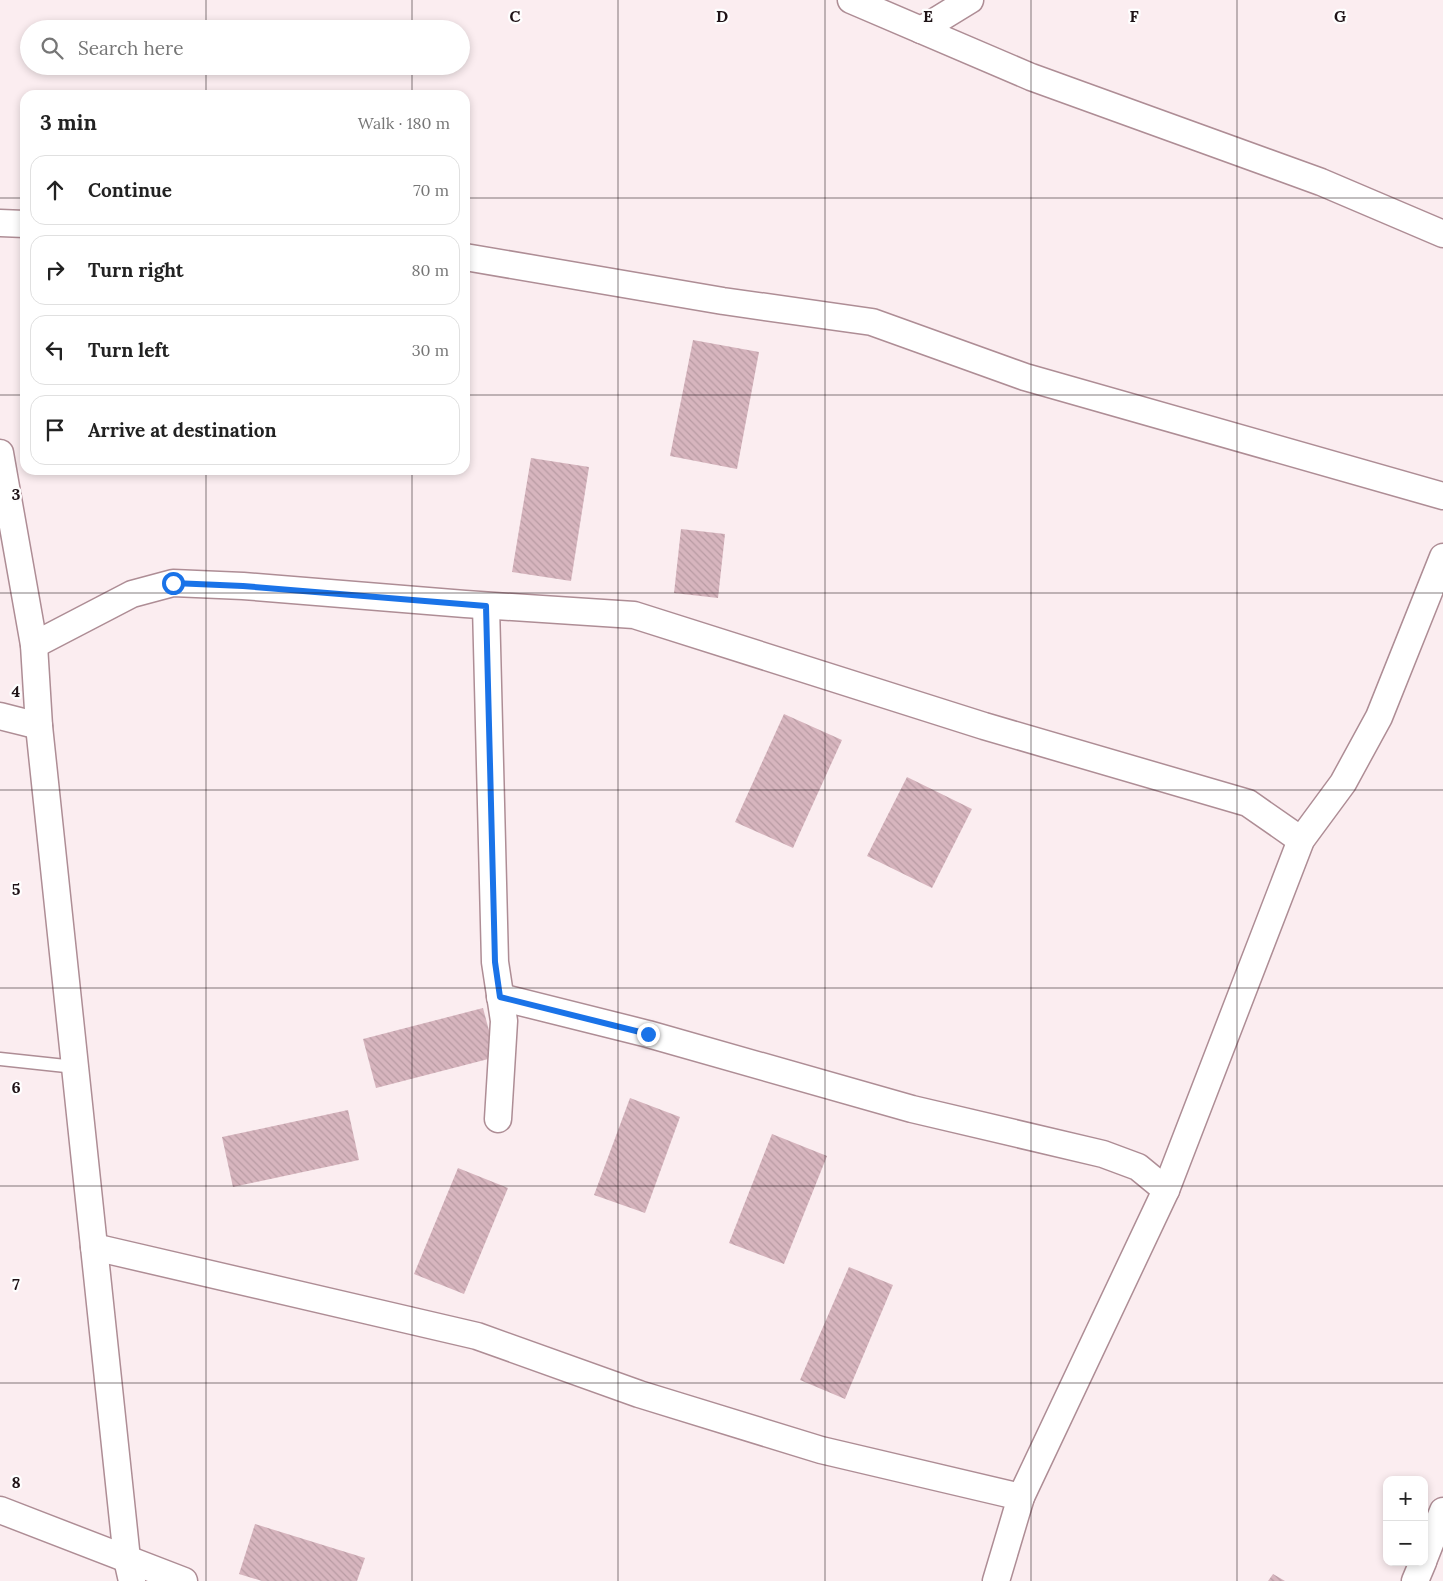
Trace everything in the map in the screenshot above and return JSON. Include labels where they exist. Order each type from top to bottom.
[{"type":"street","points":[[852,0],[1031,77],[1321,182],[1443,234]]},
{"type":"street","points":[[921,30],[970,0]]},
{"type":"street","points":[[0,223],[20,224]]},
{"type":"street","points":[[470,258],[723,302],[872,322],[1025,377],[1443,496]]},
{"type":"street","points":[[0,453],[34,645],[39,726],[129,1570]]},
{"type":"street","points":[[996,1581],[1021,1497],[1166,1190],[1301,840],[1344,783],[1379,718],[1443,557]]},
{"type":"street","points":[[34,645],[132,594],[173,583],[243,586],[486,606],[634,615],[984,726],[1248,803],[1301,840]]},
{"type":"street","points":[[486,606],[495,962],[504,1021],[498,1119]]},
{"type":"street","points":[[0,716],[39,726]]},
{"type":"street","points":[[500,997],[648,1034],[912,1108],[1103,1154],[1138,1166],[1166,1190]]},
{"type":"street","points":[[94,1247],[477,1336],[639,1394],[821,1450],[1021,1497]]},
{"type":"street","points":[[0,1510],[129,1570],[184,1581]]},
{"type":"street","points":[[1428,1549],[1443,1511]]},
{"type":"street","points":[[1415,1581],[1421,1566]]},
{"type":"lane","points":[[0,1059],[75,1067]]},
{"type":"building","points":[[693,340],[759,352],[737,469],[670,456]]},
{"type":"building","points":[[531,458],[589,467],[571,581],[512,572]]},
{"type":"building","points":[[681,529],[725,534],[718,598],[674,593]]},
{"type":"building","points":[[784,714],[842,740],[793,848],[735,822]]},
{"type":"building","points":[[907,777],[972,809],[932,888],[867,856]]},
{"type":"building","points":[[483,1008],[496,1057],[376,1088],[363,1039]]},
{"type":"building","points":[[630,1098],[680,1117],[645,1213],[594,1195]]},
{"type":"building","points":[[348,1110],[359,1160],[233,1187],[222,1137]]},
{"type":"building","points":[[772,1134],[827,1156],[784,1264],[729,1243]]},
{"type":"building","points":[[458,1168],[508,1188],[464,1294],[414,1274]]},
{"type":"building","points":[[849,1267],[893,1285],[845,1399],[800,1380]]},
{"type":"building","points":[[255,1524],[365,1558],[357,1581],[262,1581],[239,1574]]},
{"type":"building","points":[[1273,1574],[1285,1581],[1268,1581]]},
{"type":"route","points":[[173,583],[243,586],[486,606],[495,962],[500,997],[648,1034]]}]
